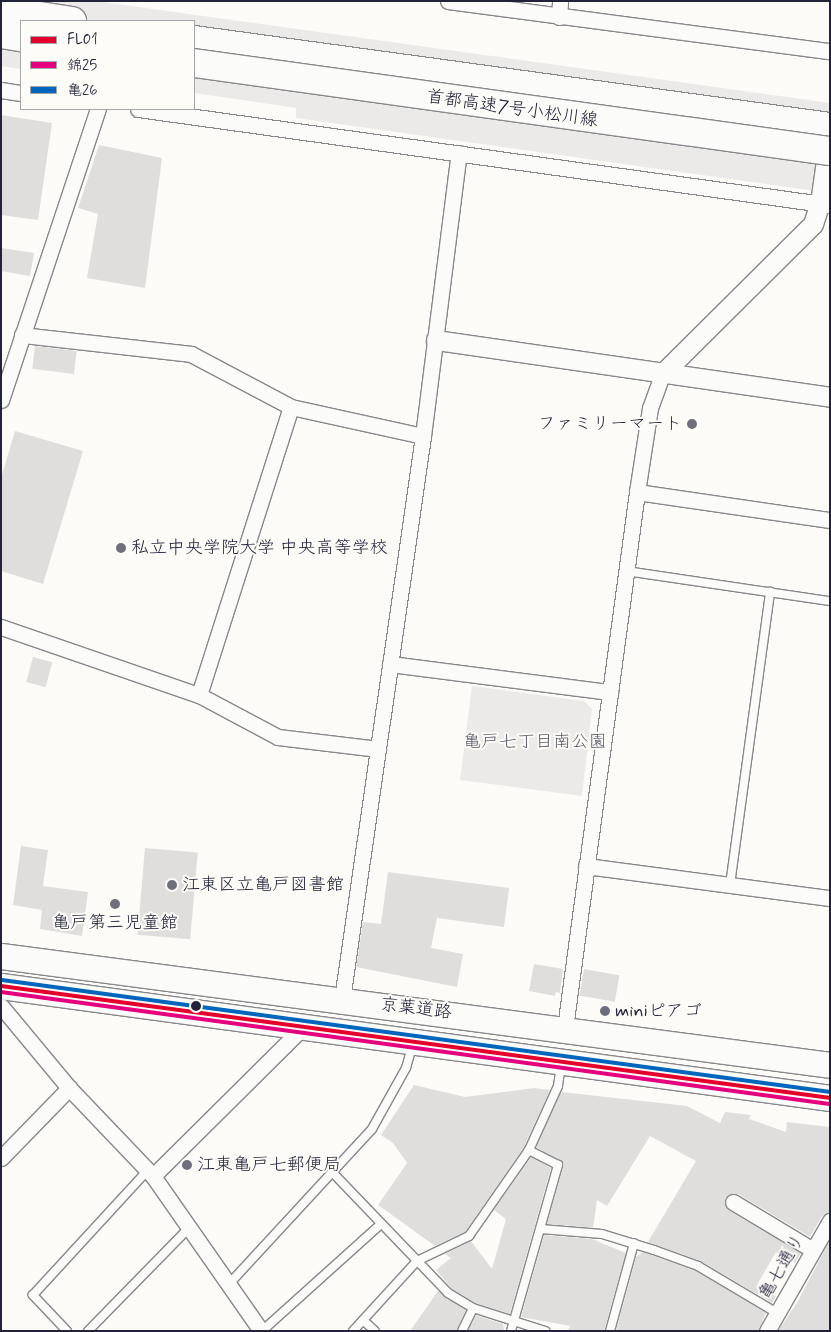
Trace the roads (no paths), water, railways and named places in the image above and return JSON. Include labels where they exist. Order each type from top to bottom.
[{"type":"highway","points":[[1,10],[66,20]]},
{"type":"highway","points":[[1,34],[20,37]]},
{"type":"highway","name":"首都高速7号小松川線","points":[[195,40],[830,127]]},
{"type":"highway","name":"首都高速7号小松川線","points":[[195,63],[830,151]]},
{"type":"highway","name":"京葉道路","points":[[1,956],[565,1028],[830,1066]]},
{"type":"highway","name":"京葉道路","points":[[1,986],[562,1059],[830,1098]]},
{"type":"street","points":[[448,1],[830,51]]},
{"type":"street","points":[[559,17],[560,1]]},
{"type":"street","points":[[1,90],[20,93]]},
{"type":"street","points":[[1,400],[98,110]]},
{"type":"street","points":[[145,110],[825,204]]},
{"type":"street","points":[[565,1028],[626,571],[650,408],[662,374],[813,224],[825,204],[830,127]]},
{"type":"street","points":[[342,1000],[423,436],[459,153]]},
{"type":"street","points":[[22,335],[191,354],[291,407],[423,436]]},
{"type":"street","points":[[436,340],[830,397]]},
{"type":"street","points":[[199,695],[291,407]]},
{"type":"street","points":[[637,492],[830,520]]},
{"type":"street","points":[[1,627],[199,695],[278,737],[378,749]]},
{"type":"street","points":[[390,664],[610,692]]},
{"type":"street","points":[[586,866],[830,898]]},
{"type":"street","points":[[1,1006],[69,1088],[150,1173],[261,1331]]},
{"type":"street","points":[[150,1173],[305,1025]]},
{"type":"street","points":[[1,1158],[69,1088]]},
{"type":"street","points":[[733,1202],[813,1250]]},
{"type":"street","name":"亀七通り","points":[[767,1331],[830,1221]]},
{"type":"lane","points":[[626,571],[830,601]]},
{"type":"lane","points":[[730,885],[770,592]]},
{"type":"lane","points":[[229,1284],[333,1173],[385,1108],[406,1068],[415,1040]]},
{"type":"lane","points":[[353,1331],[417,1262],[469,1236],[529,1150],[558,1086],[562,1059]]},
{"type":"lane","points":[[512,1327],[558,1165],[529,1150]]},
{"type":"lane","points":[[68,1331],[33,1295],[150,1173]]},
{"type":"lane","points":[[333,1173],[448,1293],[473,1308],[512,1327],[545,1331]]},
{"type":"lane","points":[[261,1331],[382,1224]]},
{"type":"lane","points":[[88,1331],[189,1228]]},
{"type":"lane","points":[[541,1229],[602,1234],[634,1243],[698,1266],[777,1313]]},
{"type":"lane","points":[[610,1331],[634,1243]]},
{"type":"lane","points":[[462,1331],[473,1308]]},
{"type":"lane","points":[[363,1320],[375,1331]]},
{"type":"place","name":"ファミリーマート","points":[[692,424]]},
{"type":"place","name":"私立中央学院大学 中央高等学校","points":[[121,548]]},
{"type":"place","name":"江東区立亀戸図書館","points":[[172,885]]},
{"type":"place","name":"亀戸第三児童館","points":[[115,904]]},
{"type":"place","name":"miniピアゴ","points":[[605,1011]]},
{"type":"place","name":"江東亀戸七郵便局","points":[[187,1165]]},
{"type":"park label","name":"亀戸七丁目南公園","points":[[535,742]]}]
